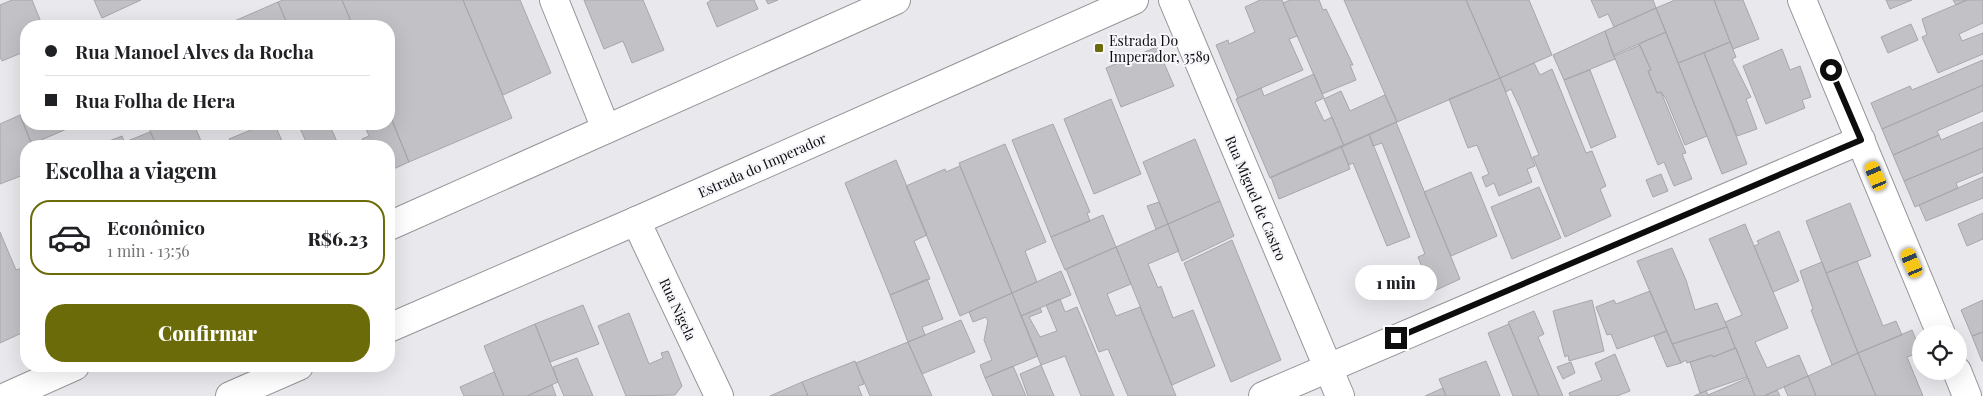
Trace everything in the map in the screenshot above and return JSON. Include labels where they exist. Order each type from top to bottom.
[{"type":"street","points":[[554,0],[606,129]]},
{"type":"street","points":[[395,223],[896,0]]},
{"type":"street","name":"Estrada do Imperador","points":[[395,325],[636,221],[1134,0]]},
{"type":"street","name":"Rua Miguel de Castro","points":[[1173,0],[1340,396]]},
{"type":"street","points":[[1802,0],[1937,325]]},
{"type":"street","points":[[1263,396],[1861,140]]},
{"type":"street","name":"Rua Nigela","points":[[636,221],[719,396]]},
{"type":"street","points":[[8,396],[62,372]]},
{"type":"street","points":[[230,396],[285,372]]},
{"type":"street","points":[[1961,380],[1967,396]]},
{"type":"building","points":[[12,0],[32,0],[40,20],[20,20],[20,54],[2,61],[0,57],[0,5]]},
{"type":"building","points":[[94,0],[141,0],[102,18]]},
{"type":"building","points":[[283,0],[342,0],[350,20],[286,20],[278,2]]},
{"type":"building","points":[[342,0],[463,0],[512,118],[409,162],[395,128],[395,20],[350,20]]},
{"type":"building","points":[[463,0],[520,0],[551,73],[503,95]]},
{"type":"building","points":[[584,0],[643,0],[664,50],[632,63],[623,41],[604,49]]},
{"type":"building","points":[[711,0],[754,0],[758,9],[717,27],[707,3]]},
{"type":"building","points":[[766,0],[778,0],[768,4]]},
{"type":"building","points":[[1260,0],[1282,0],[1297,36],[1289,39],[1303,70],[1238,98],[1216,45],[1228,40],[1229,44],[1255,32],[1245,7]]},
{"type":"building","points":[[1290,0],[1319,0],[1323,10],[1326,9],[1353,65],[1350,65],[1356,80],[1322,94],[1283,3]]},
{"type":"building","points":[[1344,0],[1466,0],[1500,78],[1397,122]]},
{"type":"building","points":[[1466,0],[1529,0],[1552,55],[1500,78]]},
{"type":"building","points":[[1591,0],[1653,0],[1656,8],[1614,27],[1608,14],[1599,18]]},
{"type":"building","points":[[1675,0],[1714,0],[1730,42],[1678,63],[1656,8]]},
{"type":"building","points":[[1714,0],[1743,0],[1759,39],[1733,49]]},
{"type":"building","points":[[1886,0],[1912,0],[1890,9]]},
{"type":"building","points":[[1953,0],[1967,0],[1956,5]]},
{"type":"building","points":[[1967,0],[1983,0],[1983,23],[1959,34],[1962,41],[1983,33],[1983,54],[1938,73],[1922,37],[1927,35],[1922,19]]},
{"type":"building","points":[[278,2],[286,20],[237,20]]},
{"type":"building","points":[[1656,8],[1666,32],[1613,55],[1605,31]]},
{"type":"building","points":[[1911,24],[1918,40],[1888,53],[1881,37]]},
{"type":"building","points":[[1605,31],[1615,59],[1564,80],[1553,55]]},
{"type":"building","points":[[1666,32],[1707,136],[1685,145],[1666,99],[1661,92],[1657,93],[1648,71],[1651,70],[1639,44]]},
{"type":"building","points":[[1730,42],[1736,57],[1732,59],[1751,97],[1746,99],[1757,129],[1737,136],[1704,53]]},
{"type":"building","points":[[1640,45],[1651,70],[1648,71],[1657,93],[1661,92],[1686,153],[1682,154],[1692,179],[1674,186],[1664,162],[1658,165],[1614,56]]},
{"type":"building","points":[[1157,47],[1174,86],[1121,107],[1106,68]]},
{"type":"building","points":[[1782,49],[1790,70],[1800,66],[1811,97],[1802,100],[1805,108],[1766,124],[1743,66]]},
{"type":"building","points":[[1704,53],[1747,164],[1722,174],[1678,63]]},
{"type":"building","points":[[1983,60],[1983,85],[1882,129],[1871,103],[1910,86],[1912,90]]},
{"type":"building","points":[[1534,63],[1540,75],[1552,69],[1586,153],[1592,151],[1606,186],[1600,189],[1611,216],[1565,237],[1533,157],[1539,155],[1520,108],[1511,89],[1506,92],[1500,78]]},
{"type":"building","points":[[1590,70],[1616,137],[1591,148],[1564,80]]},
{"type":"building","points":[[1314,74],[1324,98],[1315,102],[1324,121],[1332,117],[1344,146],[1270,178],[1236,99],[1261,88],[1264,96]]},
{"type":"building","points":[[1500,78],[1535,166],[1527,169],[1532,182],[1499,196],[1494,183],[1486,187],[1482,177],[1489,174],[1477,145],[1468,148],[1449,99]]},
{"type":"building","points":[[1983,85],[1983,111],[1937,131],[1939,135],[1893,155],[1882,129]]},
{"type":"building","points":[[1341,91],[1350,111],[1385,95],[1397,122],[1344,146],[1324,99]]},
{"type":"building","points":[[1111,99],[1141,174],[1094,194],[1064,119]]},
{"type":"building","points":[[20,115],[20,130],[26,130],[30,140],[20,140],[20,176],[0,184],[0,124]]},
{"type":"building","points":[[1396,122],[1460,279],[1432,292],[1418,257],[1425,254],[1382,143],[1373,146],[1369,134]]},
{"type":"building","points":[[1983,122],[1983,148],[1904,181],[1893,155],[1939,135],[1941,140]]},
{"type":"building","points":[[1053,124],[1090,212],[1087,213],[1090,221],[1051,237],[1012,140]]},
{"type":"building","points":[[395,128],[409,162],[395,168],[395,140],[362,140],[369,136],[366,130],[395,130]]},
{"type":"building","points":[[26,130],[64,130],[41,140],[30,140]]},
{"type":"building","points":[[150,130],[196,130],[201,140],[154,140]]},
{"type":"building","points":[[251,130],[277,130],[281,140],[229,140]]},
{"type":"building","points":[[301,130],[332,130],[336,140],[305,140]]},
{"type":"building","points":[[150,132],[154,140],[130,140]]},
{"type":"building","points":[[1369,134],[1410,237],[1387,246],[1353,163],[1349,165],[1341,146]]},
{"type":"building","points":[[122,136],[124,140],[112,140]]},
{"type":"building","points":[[1195,139],[1220,201],[1168,224],[1143,162]]},
{"type":"building","points":[[1005,144],[1046,242],[1025,251],[1037,282],[1012,293],[959,163]]},
{"type":"building","points":[[1341,146],[1350,169],[1279,199],[1271,177]]},
{"type":"building","points":[[1983,148],[1983,172],[1956,183],[1958,188],[1915,207],[1904,181]]},
{"type":"building","points":[[896,160],[927,235],[914,241],[930,279],[890,295],[845,183]]},
{"type":"building","points":[[960,166],[1012,293],[960,316],[906,186],[945,169],[946,172]]},
{"type":"building","points":[[1471,172],[1497,236],[1451,256],[1424,192]]},
{"type":"building","points":[[1661,174],[1668,191],[1653,197],[1646,180]]},
{"type":"building","points":[[1983,177],[1983,198],[1926,221],[1919,205]]},
{"type":"building","points":[[1539,187],[1561,238],[1512,259],[1491,207]]},
{"type":"building","points":[[1220,201],[1234,236],[1182,261],[1168,224]]},
{"type":"building","points":[[1159,202],[1168,224],[1156,229],[1147,206]]},
{"type":"building","points":[[1850,203],[1871,256],[1826,273],[1806,221]]},
{"type":"building","points":[[1983,213],[1983,239],[1967,246],[1958,224]]},
{"type":"building","points":[[1103,215],[1116,247],[1065,270],[1051,237]]},
{"type":"building","points":[[1168,224],[1179,251],[1148,264],[1158,288],[1161,286],[1173,318],[1193,310],[1215,366],[1172,385],[1116,247]]},
{"type":"building","points":[[1745,224],[1788,328],[1755,342],[1767,368],[1799,355],[1808,376],[1764,396],[1755,396],[1725,322],[1742,315],[1709,239]]},
{"type":"building","points":[[1779,231],[1799,281],[1773,292],[1754,246],[1759,244],[1757,241]]},
{"type":"building","points":[[0,232],[16,270],[20,269],[20,334],[0,343]]},
{"type":"building","points":[[1232,240],[1281,360],[1231,382],[1184,263]]},
{"type":"building","points":[[1116,247],[1131,284],[1107,294],[1116,316],[1140,307],[1176,396],[1128,396],[1108,349],[1099,352],[1066,269]]},
{"type":"building","points":[[1672,248],[1686,280],[1695,310],[1717,303],[1727,327],[1672,344],[1637,261]]},
{"type":"building","points":[[1857,261],[1883,326],[1896,321],[1902,335],[1858,353],[1826,273]]},
{"type":"building","points":[[1822,262],[1858,353],[1832,365],[1811,310],[1813,309],[1800,271]]},
{"type":"building","points":[[1061,271],[1071,295],[1021,316],[1012,293]]},
{"type":"building","points":[[927,279],[943,319],[922,327],[925,335],[908,342],[890,295]]},
{"type":"building","points":[[1650,291],[1667,331],[1617,349],[1611,334],[1607,335],[1596,307],[1614,300],[1616,304]]},
{"type":"building","points":[[1012,293],[1038,356],[985,378],[980,365],[992,360],[984,340],[988,321],[986,317],[973,322],[969,312]]},
{"type":"building","points":[[1060,299],[1065,312],[1077,307],[1114,396],[1081,396],[1065,356],[1041,365],[1021,316],[1040,308],[1042,312],[1029,317],[1040,337],[1057,331],[1046,305]]},
{"type":"building","points":[[1592,300],[1604,351],[1569,361],[1568,355],[1565,357],[1553,311]]},
{"type":"building","points":[[1983,300],[1983,332],[1972,336],[1961,310]]},
{"type":"building","points":[[583,305],[599,344],[550,362],[535,324]]},
{"type":"building","points":[[1534,311],[1544,334],[1538,337],[1563,396],[1539,396],[1508,322]]},
{"type":"building","points":[[629,313],[649,364],[663,358],[661,353],[668,351],[682,386],[675,395],[626,396],[598,326]]},
{"type":"building","points":[[961,320],[975,352],[922,374],[908,342]]},
{"type":"building","points":[[535,324],[558,382],[527,396],[504,396],[484,346]]},
{"type":"building","points":[[1509,324],[1539,396],[1513,396],[1488,333]]},
{"type":"building","points":[[1727,327],[1735,348],[1713,357],[1712,355],[1687,363],[1686,360],[1681,363],[1672,344]]},
{"type":"building","points":[[1912,330],[1912,355],[1907,357],[1912,369],[1912,380],[1916,380],[1923,396],[1876,396],[1858,353]]},
{"type":"building","points":[[1667,331],[1681,363],[1667,367],[1654,336]]},
{"type":"building","points":[[1983,332],[1983,361],[1982,361],[1972,336]]},
{"type":"building","points":[[908,342],[932,396],[870,396],[856,363]]},
{"type":"building","points":[[1736,348],[1747,377],[1700,393],[1690,362],[1712,355],[1713,357]]},
{"type":"building","points":[[1858,353],[1876,396],[1816,396],[1808,376]]},
{"type":"building","points":[[1615,354],[1630,391],[1617,396],[1570,396],[1569,393],[1602,380],[1595,363]]},
{"type":"building","points":[[577,358],[593,396],[564,396],[558,382],[553,367]]},
{"type":"building","points":[[855,361],[864,384],[858,386],[862,396],[808,396],[802,382]]},
{"type":"building","points":[[1486,361],[1500,396],[1446,396],[1439,379]]},
{"type":"building","points":[[1571,362],[1575,373],[1563,379],[1557,367]]},
{"type":"building","points":[[1041,365],[1054,396],[1028,396],[1020,374]]},
{"type":"building","points":[[1013,366],[1026,396],[993,396],[985,378]]},
{"type":"building","points":[[494,372],[504,396],[464,396],[460,387]]},
{"type":"building","points":[[1808,376],[1816,396],[1788,396],[1784,387]]},
{"type":"building","points":[[1748,378],[1755,396],[1694,396],[1706,391],[1708,395]]},
{"type":"building","points":[[802,382],[808,396],[770,396]]},
{"type":"building","points":[[552,385],[556,396],[527,396]]},
{"type":"building","points":[[1443,388],[1446,396],[1425,396]]},
{"type":"building","points":[[1777,390],[1780,396],[1764,396]]},
{"type":"place","name":"Estrada Do Imperador, 3589","points":[[1099,48]]},
{"type":"route","points":[[1396,338],[1861,140],[1831,70]]}]
